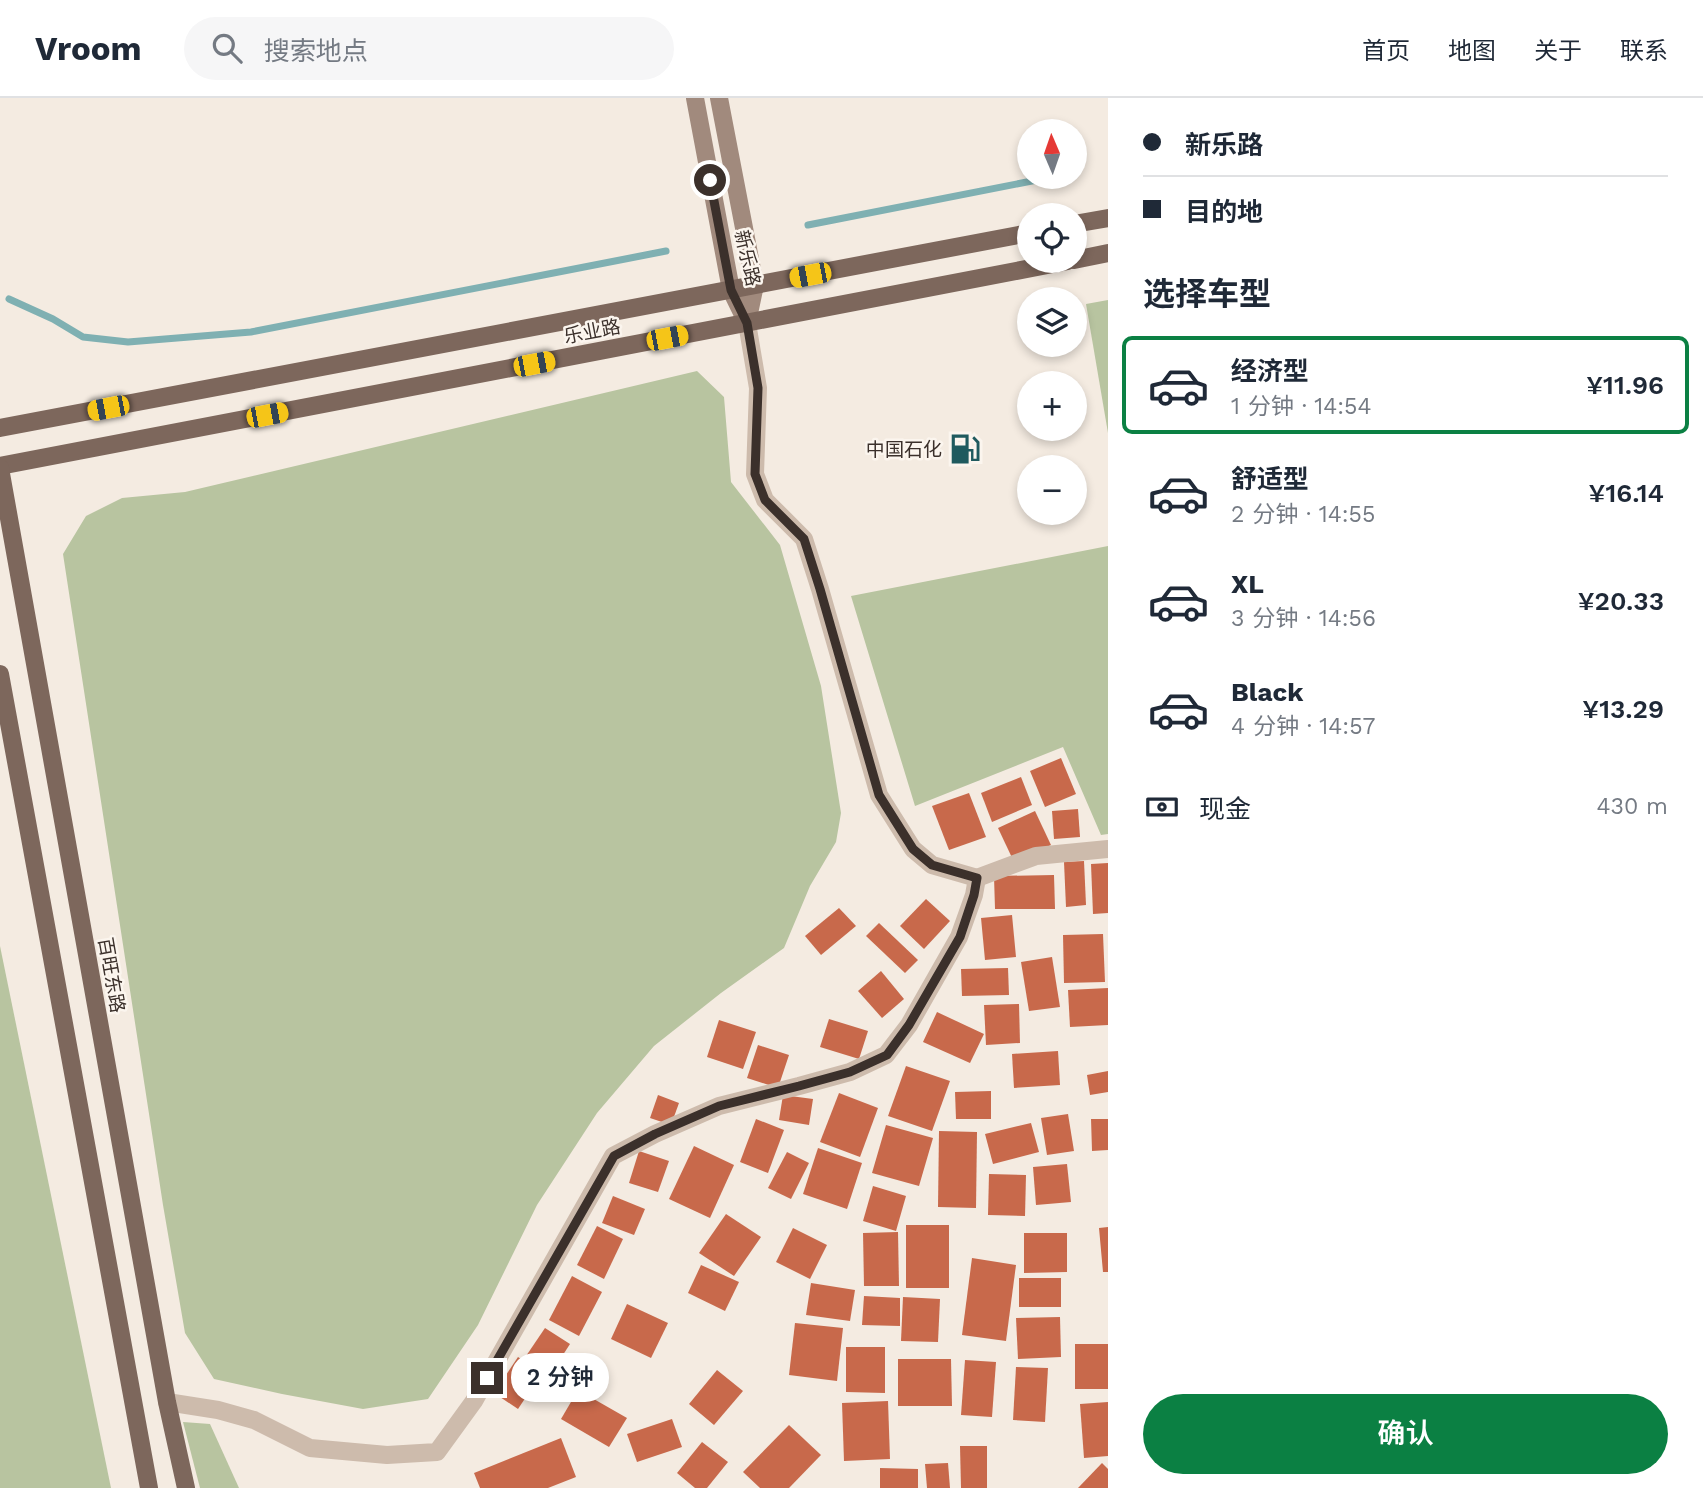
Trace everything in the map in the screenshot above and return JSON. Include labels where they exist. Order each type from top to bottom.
[{"type":"main road","points":[[1087,222],[1108,218]]},
{"type":"main road","name":"乐业路","points":[[0,428],[1017,235]]},
{"type":"main road","points":[[1087,257],[1108,253]]},
{"type":"main road","name":"乐业路","points":[[0,467],[1017,271]]},
{"type":"main road","name":"百旺东路","points":[[0,467],[167,1402],[186,1488]]},
{"type":"main road","points":[[0,674],[149,1488]]},
{"type":"street","name":"新乐路","points":[[695,98],[731,290],[747,323]]},
{"type":"street","name":"新乐路","points":[[719,98],[755,285],[747,323]]},
{"type":"street","points":[[747,323],[758,388],[755,474],[765,500],[804,539],[879,795],[913,849],[932,865],[977,878],[1036,856],[1108,849]]},
{"type":"street","points":[[167,1402],[218,1410],[254,1420],[310,1448],[387,1455],[437,1452],[474,1401],[614,1156],[655,1134],[719,1106],[850,1072],[887,1055],[909,1025],[960,937],[977,878]]},
{"type":"green space","points":[[1108,300],[1108,433],[1087,310],[1087,304]]},
{"type":"green space","points":[[697,371],[724,397],[731,482],[780,545],[821,686],[841,813],[836,842],[810,886],[784,948],[654,1046],[597,1113],[537,1205],[478,1325],[428,1399],[363,1409],[214,1379],[185,1333],[63,554],[86,516],[122,498],[185,492]]},
{"type":"green space","points":[[1108,546],[1108,834],[1101,835],[1063,747],[915,806],[851,596]]},
{"type":"green space","points":[[0,946],[111,1488],[0,1488]]},
{"type":"green space","points":[[183,1422],[210,1424],[239,1488],[200,1488]]},
{"type":"building","points":[[1061,758],[1076,794],[1045,807],[1030,771]]},
{"type":"building","points":[[1021,777],[1032,805],[992,822],[981,793]]},
{"type":"building","points":[[969,793],[986,837],[949,850],[932,806]]},
{"type":"building","points":[[1078,809],[1080,837],[1054,839],[1052,811]]},
{"type":"building","points":[[1035,811],[1051,845],[1014,862],[998,828]]},
{"type":"building","points":[[1084,861],[1086,905],[1066,907],[1064,862]]},
{"type":"building","points":[[1108,863],[1108,913],[1093,914],[1091,864]]},
{"type":"building","points":[[1054,875],[1055,909],[995,909],[994,876]]},
{"type":"building","points":[[926,899],[950,921],[924,949],[900,926]]},
{"type":"building","points":[[839,908],[856,926],[821,955],[805,936]]},
{"type":"building","points":[[1012,915],[1016,957],[985,960],[981,918]]},
{"type":"building","points":[[879,923],[918,960],[905,973],[866,936]]},
{"type":"building","points":[[1103,934],[1105,982],[1064,983],[1063,935]]},
{"type":"building","points":[[1052,957],[1060,1007],[1029,1011],[1021,962]]},
{"type":"building","points":[[1008,968],[1009,995],[962,996],[961,969]]},
{"type":"building","points":[[881,971],[904,999],[882,1018],[858,991]]},
{"type":"building","points":[[1108,988],[1108,1025],[1070,1027],[1068,990]]},
{"type":"building","points":[[1019,1004],[1020,1043],[986,1045],[984,1005]]},
{"type":"building","points":[[937,1012],[984,1034],[970,1063],[923,1042]]},
{"type":"building","points":[[829,1019],[868,1031],[859,1059],[820,1047]]},
{"type":"building","points":[[719,1020],[756,1032],[743,1069],[707,1057]]},
{"type":"building","points":[[758,1045],[789,1055],[778,1088],[747,1078]]},
{"type":"building","points":[[1058,1051],[1060,1085],[1014,1088],[1012,1054]]},
{"type":"building","points":[[906,1066],[950,1081],[932,1131],[888,1116]]},
{"type":"building","points":[[1108,1071],[1108,1092],[1090,1095],[1087,1075]]},
{"type":"building","points":[[991,1091],[991,1119],[956,1119],[955,1092]]},
{"type":"building","points":[[839,1093],[878,1108],[860,1157],[820,1142]]},
{"type":"building","points":[[658,1095],[679,1103],[671,1125],[650,1118]]},
{"type":"building","points":[[783,1095],[813,1099],[809,1125],[779,1120]]},
{"type":"building","points":[[1068,1114],[1074,1151],[1047,1155],[1041,1118]]},
{"type":"building","points":[[756,1119],[784,1130],[768,1173],[740,1162]]},
{"type":"building","points":[[1091,1119],[1108,1119],[1108,1150],[1092,1151]]},
{"type":"building","points":[[1031,1123],[1039,1152],[993,1164],[985,1134]]},
{"type":"building","points":[[886,1125],[933,1138],[919,1186],[872,1173]]},
{"type":"building","points":[[939,1131],[977,1132],[976,1208],[938,1207]]},
{"type":"building","points":[[694,1146],[734,1165],[710,1218],[669,1199]]},
{"type":"building","points":[[818,1148],[862,1163],[847,1209],[803,1194]]},
{"type":"building","points":[[639,1151],[669,1161],[658,1192],[629,1183]]},
{"type":"building","points":[[787,1152],[809,1163],[791,1199],[768,1188]]},
{"type":"building","points":[[1067,1164],[1071,1202],[1036,1205],[1033,1167]]},
{"type":"building","points":[[989,1174],[1026,1175],[1025,1216],[988,1215]]},
{"type":"building","points":[[873,1186],[906,1196],[896,1231],[863,1221]]},
{"type":"building","points":[[613,1196],[645,1209],[634,1235],[602,1223]]},
{"type":"building","points":[[726,1214],[761,1237],[734,1276],[699,1253]]},
{"type":"building","points":[[906,1225],[949,1225],[949,1288],[906,1288]]},
{"type":"building","points":[[597,1226],[623,1239],[604,1279],[577,1265]]},
{"type":"building","points":[[1108,1227],[1108,1272],[1103,1272],[1099,1228]]},
{"type":"building","points":[[793,1228],[827,1245],[810,1279],[776,1262]]},
{"type":"building","points":[[898,1232],[899,1286],[864,1286],[863,1233]]},
{"type":"building","points":[[1024,1233],[1067,1233],[1067,1272],[1024,1273]]},
{"type":"building","points":[[972,1258],[1016,1265],[1006,1341],[962,1335]]},
{"type":"building","points":[[701,1265],[739,1282],[725,1311],[688,1293]]},
{"type":"building","points":[[572,1276],[602,1292],[579,1336],[549,1320]]},
{"type":"building","points":[[1019,1278],[1061,1278],[1061,1307],[1019,1307]]},
{"type":"building","points":[[811,1283],[855,1290],[850,1321],[806,1315]]},
{"type":"building","points":[[864,1296],[900,1298],[900,1326],[862,1325]]},
{"type":"building","points":[[903,1297],[940,1299],[938,1342],[901,1341]]},
{"type":"building","points":[[627,1304],[668,1323],[651,1358],[611,1339]]},
{"type":"building","points":[[1060,1317],[1061,1357],[1018,1359],[1016,1318]]},
{"type":"building","points":[[795,1323],[843,1328],[837,1381],[789,1375]]},
{"type":"building","points":[[545,1328],[570,1344],[550,1375],[524,1359]]},
{"type":"building","points":[[1075,1344],[1108,1344],[1108,1389],[1075,1389]]},
{"type":"building","points":[[846,1347],[885,1347],[885,1393],[846,1392]]},
{"type":"building","points":[[518,1357],[542,1373],[518,1409],[494,1393]]},
{"type":"building","points":[[898,1359],[951,1359],[952,1406],[898,1406]]},
{"type":"building","points":[[965,1360],[996,1362],[992,1417],[961,1415]]},
{"type":"building","points":[[1016,1367],[1048,1368],[1045,1422],[1013,1420]]},
{"type":"building","points":[[717,1370],[743,1391],[714,1425],[689,1404]]},
{"type":"building","points":[[578,1390],[627,1418],[609,1447],[561,1419]]},
{"type":"building","points":[[888,1401],[890,1459],[844,1461],[842,1403]]},
{"type":"building","points":[[1108,1402],[1108,1456],[1084,1458],[1080,1404]]},
{"type":"building","points":[[672,1419],[682,1447],[637,1462],[627,1434]]},
{"type":"building","points":[[789,1425],[821,1455],[789,1488],[760,1488],[743,1472]]},
{"type":"building","points":[[561,1438],[576,1477],[548,1488],[480,1488],[474,1473]]},
{"type":"building","points":[[702,1442],[728,1462],[707,1488],[695,1488],[677,1473]]},
{"type":"building","points":[[960,1446],[987,1446],[987,1488],[961,1488]]},
{"type":"building","points":[[948,1463],[950,1488],[927,1488],[925,1464]]},
{"type":"building","points":[[1102,1463],[1108,1469],[1108,1488],[1078,1488]]},
{"type":"building","points":[[880,1468],[918,1469],[918,1488],[880,1488]]},
{"type":"waterway","points":[[808,225],[1017,184]]},
{"type":"waterway","points":[[9,299],[53,319],[83,337],[128,342],[251,332],[666,251]]},
{"type":"place","name":"中国石化","points":[[965,449]]},
{"type":"route","points":[[487,1378],[614,1156],[655,1134],[719,1106],[850,1072],[887,1055],[909,1025],[960,937],[974,895],[977,878],[932,865],[913,849],[879,795],[804,539],[765,500],[755,474],[758,388],[747,323],[731,290],[710,180]]}]
